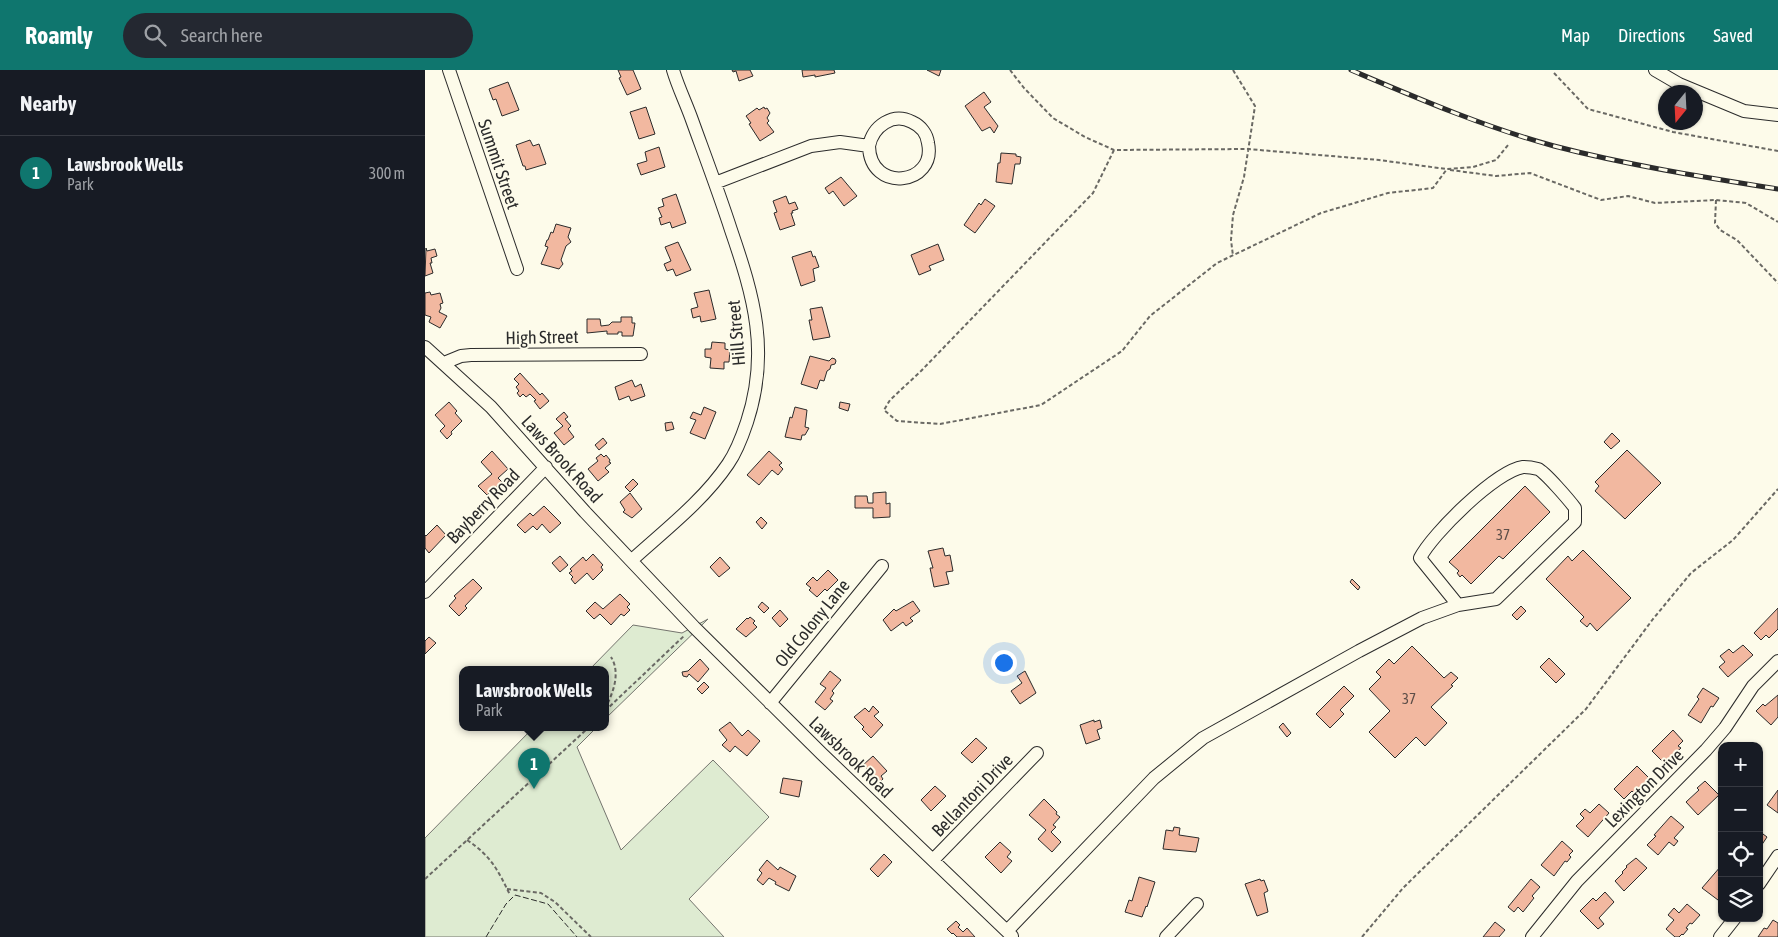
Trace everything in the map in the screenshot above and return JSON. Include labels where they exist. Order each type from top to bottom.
[{"type":"street","name":"Summit Street","points":[[449,70],[517,268]]},
{"type":"street","name":"Hill Street","points":[[632,560],[703,494],[721,474],[737,448],[750,413],[755,391],[758,352],[754,304],[745,271],[715,183],[673,70]]},
{"type":"street","points":[[1655,70],[1679,84],[1744,110],[1778,115]]},
{"type":"street","points":[[902,119],[908,120],[919,127],[927,138],[929,151],[925,164],[916,174],[897,179],[878,171],[871,159],[869,146],[877,128],[889,121],[902,119]]},
{"type":"street","points":[[715,183],[811,146],[840,142],[869,146]]},
{"type":"street","name":"Laws Brook Road","points":[[425,346],[491,407],[585,512],[668,599]]},
{"type":"street","name":"High Street","points":[[444,363],[461,356],[471,355],[641,354]]},
{"type":"street","name":"Bayberry Road","points":[[425,592],[546,467]]},
{"type":"street","points":[[1010,934],[1154,778],[1203,738],[1422,618],[1458,606],[1496,600],[1575,522],[1575,508],[1540,470],[1524,467],[1509,472],[1466,504],[1426,546],[1420,558],[1458,606]]},
{"type":"street","name":"Old Colony Lane","points":[[770,702],[882,566]]},
{"type":"street","name":"Lawsbrook Road","points":[[668,599],[821,754],[1010,934]]},
{"type":"street","name":"Lexington Drive","points":[[1532,937],[1577,881],[1707,750],[1725,728],[1753,686],[1778,661]]},
{"type":"street","name":"Bellantoni Drive","points":[[933,860],[1037,754]]},
{"type":"street","points":[[1763,878],[1778,856]]},
{"type":"street","points":[[1166,937],[1197,904]]},
{"type":"street","points":[[1720,937],[1732,922]]},
{"type":"path","points":[[1010,70],[1024,88],[1053,118],[1085,138],[1114,150],[1247,149],[1379,160],[1496,176],[1530,173],[1601,200],[1628,196],[1655,203],[1716,200],[1746,203],[1778,222]]},
{"type":"path","points":[[1233,70],[1255,106],[1244,177],[1233,215],[1231,240],[1233,256]]},
{"type":"path","points":[[1554,73],[1588,109],[1673,132],[1778,151]]},
{"type":"path","points":[[1114,150],[1093,194],[921,371],[890,400],[884,410],[897,421],[940,424],[1041,405],[1122,351],[1150,316],[1217,263],[1321,213],[1388,193],[1433,188],[1447,169],[1473,167],[1496,160],[1508,145]]},
{"type":"path","points":[[1716,200],[1715,223],[1720,230],[1737,240],[1778,283]]},
{"type":"path","points":[[1362,937],[1403,888],[1586,709],[1653,619],[1691,573],[1733,540],[1778,489]]},
{"type":"path","points":[[609,706],[694,627]]},
{"type":"path","points":[[609,702],[614,692],[616,665],[611,657]]},
{"type":"path","points":[[425,879],[584,731]]},
{"type":"path","points":[[467,840],[478,847],[495,864],[510,895]]},
{"type":"path","points":[[507,890],[541,892],[555,902],[591,937]]},
{"type":"green space","points":[[708,619],[609,715],[609,666],[593,666],[633,625],[682,633]]},
{"type":"green space","points":[[530,731],[593,731],[577,747],[621,850],[713,760],[769,817],[689,899],[724,937],[425,937],[425,838]]},
{"type":"building","points":[[618,70],[633,70],[641,89],[627,95],[619,78],[621,77]]},
{"type":"building","points":[[732,70],[750,70],[753,76],[739,81],[736,71],[733,72]]},
{"type":"building","points":[[802,70],[834,70],[835,73],[803,77]]},
{"type":"building","points":[[927,70],[941,70],[939,76]]},
{"type":"building","points":[[508,82],[519,110],[502,116],[496,99],[493,100],[489,89]]},
{"type":"building","points":[[984,92],[991,102],[984,107],[998,126],[994,133],[990,127],[982,131],[965,106]]},
{"type":"building","points":[[646,107],[655,134],[639,139],[630,112]]},
{"type":"building","points":[[764,107],[770,113],[767,123],[774,132],[760,141],[746,116],[757,108],[759,110]]},
{"type":"building","points":[[530,140],[533,146],[539,144],[546,164],[526,170],[516,145]]},
{"type":"building","points":[[659,147],[665,167],[641,175],[637,164],[647,161],[645,152]]},
{"type":"building","points":[[1001,153],[1016,154],[1016,156],[1021,157],[1020,164],[1015,164],[1012,184],[996,182]]},
{"type":"building","points":[[841,177],[857,196],[844,206],[833,191],[829,194],[825,188]]},
{"type":"building","points":[[676,194],[686,223],[672,228],[670,222],[661,225],[659,218],[662,217],[658,208],[664,206],[662,199]]},
{"type":"building","points":[[786,196],[789,204],[795,202],[798,209],[791,213],[795,225],[780,230],[774,213],[777,212],[773,201]]},
{"type":"building","points":[[985,199],[995,206],[975,233],[964,225],[979,203],[981,205]]},
{"type":"building","points":[[556,224],[571,228],[568,237],[571,242],[566,246],[561,260],[563,264],[559,269],[541,264],[548,247],[545,246],[547,240],[551,232],[553,233]]},
{"type":"building","points":[[678,242],[691,270],[676,276],[673,269],[667,271],[664,264],[671,261],[665,247]]},
{"type":"building","points":[[938,244],[944,260],[929,266],[931,270],[919,275],[911,255]]},
{"type":"building","points":[[426,248],[427,251],[435,249],[437,256],[431,258],[432,263],[430,263],[433,273],[425,276]]},
{"type":"building","points":[[811,251],[819,267],[813,269],[815,281],[801,286],[792,257]]},
{"type":"building","points":[[709,290],[716,319],[701,322],[700,316],[693,318],[691,309],[698,307],[694,293]]},
{"type":"building","points":[[430,292],[431,295],[440,293],[443,303],[440,304],[439,312],[447,316],[440,328],[429,322],[431,317],[425,315],[425,293]]},
{"type":"building","points":[[822,307],[830,337],[813,340],[809,320],[812,320],[810,309]]},
{"type":"building","points":[[621,317],[632,317],[632,323],[635,323],[633,336],[622,336],[622,332],[607,334],[607,331],[587,333],[587,319],[600,319],[601,326],[609,325],[612,322],[621,322]]},
{"type":"building","points":[[712,342],[725,343],[725,349],[730,350],[729,362],[724,362],[724,369],[710,368],[711,358],[705,357],[705,349],[711,349]]},
{"type":"building","points":[[810,356],[829,361],[832,358],[836,361],[827,371],[824,381],[820,380],[817,389],[801,384]]},
{"type":"building","points":[[520,373],[540,395],[542,393],[549,401],[540,409],[534,401],[536,400],[530,394],[526,397],[523,394],[520,397],[517,393],[519,391],[516,387],[519,384],[514,379]]},
{"type":"building","points":[[632,380],[635,387],[641,384],[645,396],[631,401],[629,396],[619,400],[615,387]]},
{"type":"building","points":[[449,402],[457,411],[455,413],[462,421],[447,439],[440,431],[445,426],[435,415]]},
{"type":"building","points":[[840,402],[850,404],[848,411],[839,408]]},
{"type":"building","points":[[704,407],[716,412],[705,439],[690,433],[696,420],[690,418],[693,412],[701,415]]},
{"type":"building","points":[[795,407],[807,410],[805,427],[809,428],[805,435],[802,435],[801,440],[785,437],[790,417],[792,418]]},
{"type":"building","points":[[564,412],[568,417],[565,419],[571,426],[568,429],[574,437],[564,445],[554,433],[563,426],[556,419]]},
{"type":"building","points":[[672,422],[674,429],[666,431],[665,423]]},
{"type":"building","points":[[1612,433],[1620,441],[1611,449],[1604,442]]},
{"type":"building","points":[[603,438],[607,443],[599,450],[595,445]]},
{"type":"building","points":[[1627,450],[1661,483],[1625,519],[1595,491],[1599,486],[1595,482]]},
{"type":"building","points":[[492,451],[508,469],[498,478],[502,482],[487,495],[478,486],[492,474],[481,462]]},
{"type":"building","points":[[769,451],[782,463],[779,465],[783,469],[778,475],[772,470],[759,485],[747,475]]},
{"type":"building","points":[[601,454],[604,457],[606,455],[611,463],[605,468],[609,472],[598,481],[588,469],[598,461],[596,458]]},
{"type":"building","points":[[633,479],[638,484],[630,492],[625,487]]},
{"type":"building","points":[[1525,486],[1550,512],[1503,559],[1499,556],[1471,584],[1462,575],[1460,577],[1457,573],[1459,571],[1449,562]]},
{"type":"building","points":[[886,492],[886,504],[890,503],[890,517],[873,518],[873,508],[855,508],[855,496],[867,496],[868,503],[873,503],[873,493]]},
{"type":"building","points":[[630,493],[642,509],[632,518],[623,512],[625,510],[620,502]]},
{"type":"building","points":[[544,506],[561,523],[550,533],[542,524],[537,530],[533,526],[525,533],[517,525],[530,513],[533,516]]},
{"type":"building","points":[[761,517],[767,523],[762,529],[756,522]]},
{"type":"building","points":[[437,525],[446,535],[429,553],[425,548],[425,535]]},
{"type":"building","points":[[943,548],[945,556],[950,555],[953,571],[946,572],[949,584],[934,587],[930,568],[933,568],[928,551]]},
{"type":"building","points":[[1583,550],[1631,598],[1597,631],[1590,623],[1587,627],[1580,621],[1584,617],[1546,579],[1568,556],[1572,561]]},
{"type":"building","points":[[593,554],[603,565],[601,567],[603,570],[593,580],[587,573],[575,584],[571,579],[573,577],[569,573],[572,571],[570,569],[583,557],[586,561]]},
{"type":"building","points":[[560,556],[568,565],[560,572],[552,563]]},
{"type":"building","points":[[720,557],[730,568],[719,577],[710,567]]},
{"type":"building","points":[[828,570],[838,580],[827,591],[825,589],[817,597],[809,590],[811,588],[806,584],[813,577],[817,581]]},
{"type":"building","points":[[473,579],[482,588],[465,606],[467,608],[459,616],[449,606],[456,598],[454,596]]},
{"type":"building","points":[[1352,579],[1360,587],[1358,590],[1350,582]]},
{"type":"building","points":[[620,594],[630,604],[627,607],[630,610],[624,616],[621,614],[611,625],[600,614],[594,619],[586,611],[595,602],[603,609]]},
{"type":"building","points":[[913,601],[920,611],[910,618],[913,621],[906,626],[903,622],[891,631],[883,620],[894,609],[896,611]]},
{"type":"building","points":[[762,602],[769,608],[764,613],[758,607]]},
{"type":"building","points":[[1521,606],[1526,611],[1517,620],[1512,615]]},
{"type":"building","points":[[1778,608],[1778,629],[1769,638],[1766,635],[1761,640],[1754,633]]},
{"type":"building","points":[[780,610],[788,619],[780,627],[772,618]]},
{"type":"building","points":[[750,617],[755,621],[753,623],[757,627],[746,637],[736,629]]},
{"type":"building","points":[[429,637],[436,643],[425,654],[425,641]]},
{"type":"building","points":[[1743,645],[1753,655],[1728,677],[1719,667],[1725,662],[1720,656],[1729,649],[1733,653]]},
{"type":"building","points":[[1412,646],[1444,678],[1451,672],[1458,678],[1451,685],[1453,686],[1431,707],[1447,723],[1425,746],[1416,737],[1395,758],[1369,732],[1390,711],[1369,689],[1381,677],[1376,672],[1389,659],[1394,664]]},
{"type":"building","points":[[1549,658],[1565,674],[1556,683],[1540,667]]},
{"type":"building","points":[[700,659],[709,669],[698,682],[689,674],[687,677],[683,676],[682,672],[688,671]]},
{"type":"building","points":[[830,671],[841,680],[832,691],[834,693],[830,699],[833,701],[825,710],[815,702],[826,688],[820,684]]},
{"type":"building","points":[[1025,671],[1036,693],[1020,704],[1011,691],[1022,683],[1017,676]]},
{"type":"building","points":[[704,682],[709,687],[702,694],[697,689]]},
{"type":"building","points":[[1344,686],[1354,696],[1340,710],[1344,714],[1330,728],[1316,714]]},
{"type":"building","points":[[1703,688],[1719,698],[1713,707],[1711,706],[1701,723],[1688,715],[1699,699],[1697,697]]},
{"type":"building","points":[[1778,695],[1778,717],[1771,725],[1756,711],[1763,704],[1765,706]]},
{"type":"building","points":[[873,706],[879,712],[874,716],[883,725],[871,738],[854,717],[865,708],[869,712]]},
{"type":"building","points":[[1094,720],[1094,722],[1100,720],[1102,728],[1097,730],[1100,739],[1086,744],[1080,725]]},
{"type":"building","points":[[730,722],[742,736],[748,730],[760,741],[747,756],[735,746],[730,752],[722,745],[727,740],[719,730]]},
{"type":"building","points":[[1283,723],[1291,733],[1287,737],[1279,727]]},
{"type":"building","points":[[1673,730],[1683,741],[1678,746],[1681,748],[1672,756],[1674,758],[1666,765],[1652,751]]},
{"type":"building","points":[[976,738],[987,748],[972,763],[961,753]]},
{"type":"building","points":[[873,756],[887,771],[881,776],[883,779],[875,787],[869,781],[874,776],[863,765]]},
{"type":"building","points":[[1637,766],[1650,779],[1635,794],[1632,791],[1624,799],[1614,789]]},
{"type":"building","points":[[783,778],[802,781],[799,797],[780,793]]},
{"type":"building","points":[[1705,781],[1718,794],[1698,815],[1686,802],[1699,790],[1697,788]]},
{"type":"building","points":[[935,786],[946,796],[931,811],[921,800]]},
{"type":"building","points":[[1778,790],[1778,813],[1767,805]]},
{"type":"building","points":[[1044,799],[1060,817],[1053,825],[1056,827],[1051,832],[1061,842],[1052,852],[1038,839],[1046,830],[1029,815]]},
{"type":"building","points":[[1599,804],[1609,813],[1588,837],[1576,826],[1584,818],[1580,814],[1585,809],[1590,813]]},
{"type":"building","points":[[1671,816],[1684,827],[1674,838],[1678,841],[1674,846],[1669,842],[1658,855],[1647,845]]},
{"type":"building","points":[[1174,827],[1180,828],[1179,835],[1199,838],[1196,852],[1163,849],[1166,830],[1173,831]]},
{"type":"building","points":[[1763,834],[1767,837],[1763,843]]},
{"type":"building","points":[[1562,841],[1573,851],[1569,855],[1571,857],[1567,862],[1565,861],[1554,876],[1541,865]]},
{"type":"building","points":[[1000,842],[1011,852],[1007,857],[1012,861],[1001,873],[985,857]]},
{"type":"building","points":[[884,854],[892,862],[878,877],[870,869]]},
{"type":"building","points":[[1636,858],[1647,868],[1624,891],[1615,881],[1623,873],[1626,866]]},
{"type":"building","points":[[767,860],[778,870],[780,867],[796,876],[789,891],[775,884],[776,882],[769,878],[763,885],[757,880],[762,873],[759,870]]},
{"type":"building","points":[[1718,869],[1718,900],[1702,888]]},
{"type":"building","points":[[1139,877],[1155,882],[1142,917],[1125,912],[1129,900],[1132,901]]},
{"type":"building","points":[[1260,879],[1261,881],[1264,880],[1268,891],[1264,893],[1268,912],[1257,916],[1245,884]]},
{"type":"building","points":[[1531,879],[1540,887],[1532,896],[1534,898],[1523,912],[1518,907],[1514,912],[1508,907]]},
{"type":"building","points":[[1605,892],[1614,902],[1599,918],[1604,924],[1598,929],[1580,911],[1593,898],[1596,901]]},
{"type":"building","points":[[1687,904],[1700,915],[1692,924],[1690,923],[1683,935],[1675,937],[1666,929],[1674,920],[1668,915],[1674,908],[1679,913]]},
{"type":"building","points":[[1773,920],[1778,923],[1778,937],[1758,937],[1764,928],[1767,929]]},
{"type":"building","points":[[956,921],[960,925],[958,927],[963,932],[967,928],[975,937],[957,937],[952,934],[947,929]]},
{"type":"building","points":[[1495,922],[1505,930],[1499,937],[1483,937]]},
{"type":"railway","points":[[1351,70],[1476,121],[1554,146],[1637,165],[1778,189]]},
{"type":"fence","points":[[486,937],[506,904],[515,895],[548,904],[577,937]]},
{"type":"place","name":"Lawsbrook Wells","points":[[534,789]]}]
